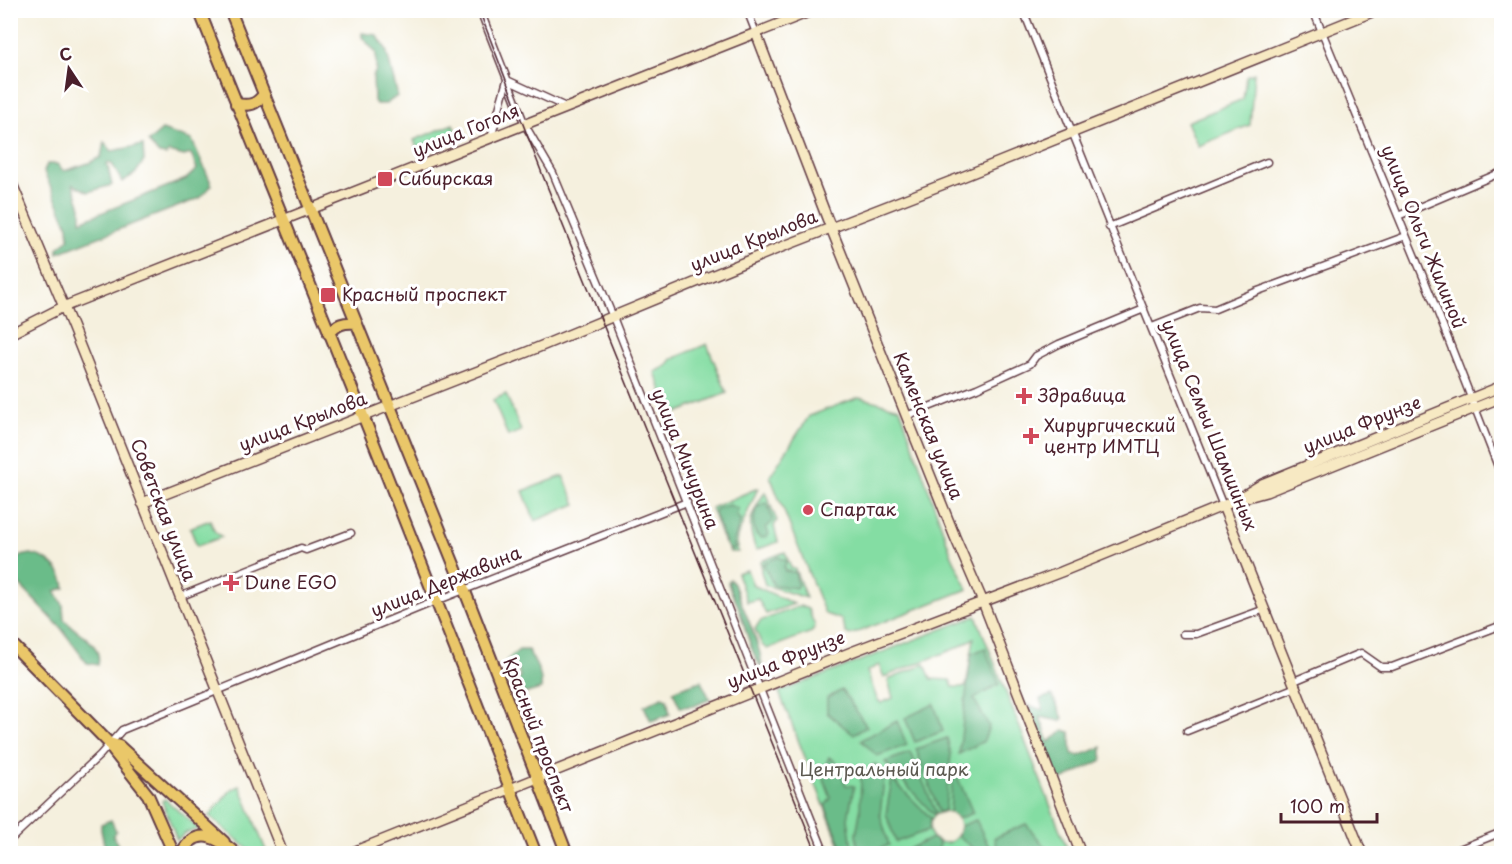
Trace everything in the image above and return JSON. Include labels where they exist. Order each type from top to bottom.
[{"type":"main road","points":[[199,10],[536,854]]},
{"type":"main road","name":"Красный проспект","points":[[230,10],[464,591],[567,854]]},
{"type":"main road","points":[[236,104],[248,106],[258,102],[264,93]]},
{"type":"main road","points":[[329,334],[336,326],[344,322],[356,322]]},
{"type":"main road","points":[[10,642],[109,743],[148,795],[174,854]]},
{"type":"main road","points":[[109,743],[119,746],[236,854]]},
{"type":"main road","points":[[181,854],[188,843],[199,837],[212,837],[224,842]]},
{"type":"street","name":"улица Мичурина","points":[[480,10],[525,125],[553,173],[613,317],[825,854]]},
{"type":"street","name":"Каменская улица","points":[[747,10],[1081,854]]},
{"type":"street","name":"улица Гоголя","points":[[10,334],[63,307],[814,10]]},
{"type":"street","name":"улица Семьи Шамшиных","points":[[1023,10],[1362,854]]},
{"type":"street","name":"улица Ольги Жилиной","points":[[1313,10],[1502,477]]},
{"type":"street","name":"улица Крылова","points":[[142,503],[363,417],[774,250],[1073,133],[1377,10]]},
{"type":"street","points":[[491,138],[507,81],[569,108]]},
{"type":"street","points":[[1109,226],[1267,162]]},
{"type":"street","points":[[1398,216],[1502,172]]},
{"type":"street","name":"Советская улица","points":[[10,179],[284,854]]},
{"type":"street","points":[[1152,327],[1200,308],[1215,309],[1406,236]]},
{"type":"street","points":[[906,416],[977,388],[1030,364],[1036,356],[1052,348],[1144,309]]},
{"type":"street","name":"улица Фрунзе","points":[[1473,403],[1502,386]]},
{"type":"street","name":"улица Фрунзе","points":[[348,854],[759,689],[1061,572],[1237,500],[1262,484],[1473,403],[1502,397]]},
{"type":"street","name":"улица Державина","points":[[10,840],[100,755],[122,730],[687,502]]},
{"type":"street","points":[[179,597],[301,548],[306,550],[351,533]]},
{"type":"street","points":[[1183,634],[1196,634],[1265,609]]},
{"type":"street","points":[[1187,731],[1361,653],[1381,667],[1392,667],[1502,625]]},
{"type":"street","points":[[1447,854],[1502,832]]},
{"type":"green space","points":[[362,33],[377,35],[386,49],[397,96],[386,104],[376,104],[374,101],[373,77],[376,70],[376,53],[362,37]]},
{"type":"green space","points":[[1254,73],[1250,125],[1198,146],[1187,122],[1243,99],[1246,76]]},
{"type":"green space","points":[[453,124],[456,132],[417,148],[414,140]]},
{"type":"green space","points":[[162,130],[192,140],[212,185],[200,198],[58,253],[58,248],[69,239],[68,226],[44,172],[47,164],[57,164],[64,171],[89,163],[101,157],[104,142],[112,151],[143,145],[144,161],[135,174],[122,182],[112,164],[107,163],[112,185],[88,192],[73,184],[81,207],[81,221],[186,179],[197,169],[191,154],[184,156],[169,152],[166,155],[159,154],[148,142]]},
{"type":"green space","points":[[707,344],[727,393],[671,415],[655,372],[667,366],[672,359]]},
{"type":"green space","points":[[506,394],[521,431],[508,436],[493,400]]},
{"type":"green space","name":"Спартак","points":[[859,397],[900,408],[952,556],[968,589],[850,635],[846,633],[841,619],[825,614],[770,476],[809,416]]},
{"type":"green space","points":[[563,476],[576,504],[535,521],[523,491]]},
{"type":"green space","points":[[758,488],[737,537],[738,552],[730,552],[721,536],[711,508]]},
{"type":"green space","points":[[765,492],[777,521],[774,526],[778,542],[756,550],[750,526],[756,507]]},
{"type":"green space","points":[[765,503],[768,505],[773,521],[766,528],[769,534],[767,537],[760,538],[754,528],[754,520],[756,508]]},
{"type":"green space","points":[[729,505],[738,509],[736,516],[741,520],[733,542],[735,549],[731,550],[728,548],[715,516],[716,509]]},
{"type":"green space","points":[[210,520],[215,532],[222,537],[197,546],[190,528]]},
{"type":"green space","points":[[785,552],[791,568],[795,569],[806,598],[765,585],[761,561]]},
{"type":"green space","points":[[31,554],[49,562],[62,576],[65,588],[55,591],[63,605],[64,619],[92,644],[98,657],[98,665],[87,663],[61,628],[11,574],[11,563],[21,556]]},
{"type":"green space","points":[[778,557],[787,561],[785,571],[795,572],[798,585],[796,588],[773,585],[763,564]]},
{"type":"green space","points":[[747,570],[753,585],[794,604],[766,614],[758,599],[747,602],[737,573]]},
{"type":"green space","points":[[730,579],[755,638],[762,669],[751,647],[738,605],[729,586]]},
{"type":"green space","points":[[800,606],[808,609],[815,626],[812,632],[767,649],[762,645],[755,629],[760,621]]},
{"type":"green space","name":"Центральный парк","points":[[976,616],[1069,853],[843,853],[779,692]],"holes":[[[974,638],[966,687],[953,687],[950,680],[931,679],[925,664],[888,680],[893,698],[881,703],[877,699],[867,671],[879,665],[884,677],[959,647]],[[945,811],[959,820],[960,827],[954,839],[941,842],[932,838],[928,826],[934,815]]]},
{"type":"green space","points":[[985,648],[999,684],[974,699],[989,726],[984,741],[959,754],[971,654]]},
{"type":"green space","points":[[519,650],[528,650],[536,664],[540,673],[541,689],[527,693],[518,691],[514,684],[520,677],[518,669],[509,669],[506,661]]},
{"type":"green space","points":[[701,681],[710,699],[694,706],[680,707],[673,692]]},
{"type":"green space","points":[[842,690],[867,727],[853,734],[827,713],[827,698]]},
{"type":"green space","points":[[1052,695],[1063,718],[1060,721],[1040,717],[1049,742],[1064,730],[1070,732],[1072,754],[1079,756],[1102,747],[1102,760],[1064,779],[1057,780],[1028,705],[1043,710],[1040,699]]},
{"type":"green space","points":[[662,697],[667,699],[670,714],[651,721],[644,706]]},
{"type":"green space","points":[[934,704],[943,731],[915,742],[905,718]]},
{"type":"green space","points":[[897,721],[907,745],[877,756],[861,740]]},
{"type":"green space","points":[[947,738],[951,754],[945,811],[939,812],[916,749]]},
{"type":"green space","points":[[911,752],[936,813],[934,815],[885,762]]},
{"type":"green space","points":[[829,757],[836,762],[846,785],[854,786],[848,819],[853,853],[845,853],[825,806],[831,798],[822,775]]},
{"type":"green space","points":[[875,764],[885,772],[880,814],[889,845],[869,853],[859,853],[856,835],[860,812],[861,774]]},
{"type":"green space","points":[[953,767],[973,813],[958,819],[950,812]]},
{"type":"green space","points":[[892,779],[931,818],[929,830],[896,842],[886,814]]},
{"type":"green space","points":[[240,786],[267,853],[253,853],[209,816],[232,789]]},
{"type":"green space","points":[[165,799],[199,829],[185,833],[177,840],[162,801]]},
{"type":"green space","points":[[111,820],[116,831],[113,835],[120,853],[100,853],[105,849],[101,824]]},
{"type":"green space","points":[[976,820],[992,853],[978,853],[958,836],[960,826]]},
{"type":"green space","points":[[1026,824],[1050,853],[998,853],[994,838]]},
{"type":"green space","points":[[932,838],[939,842],[938,853],[900,853]]},
{"type":"tram line","points":[[479,10],[543,176],[817,854]]},
{"type":"place","name":"Сибирская","points":[[385,179]]},
{"type":"place","name":"Красный проспект","points":[[328,295]]},
{"type":"place","name":"Здравица","points":[[1024,396]]},
{"type":"place","name":"Хирургический центр ИМТЦ","points":[[1031,436]]},
{"type":"place","name":"Спартак","points":[[808,510]]},
{"type":"place","name":"Dune EGO","points":[[231,583]]}]
